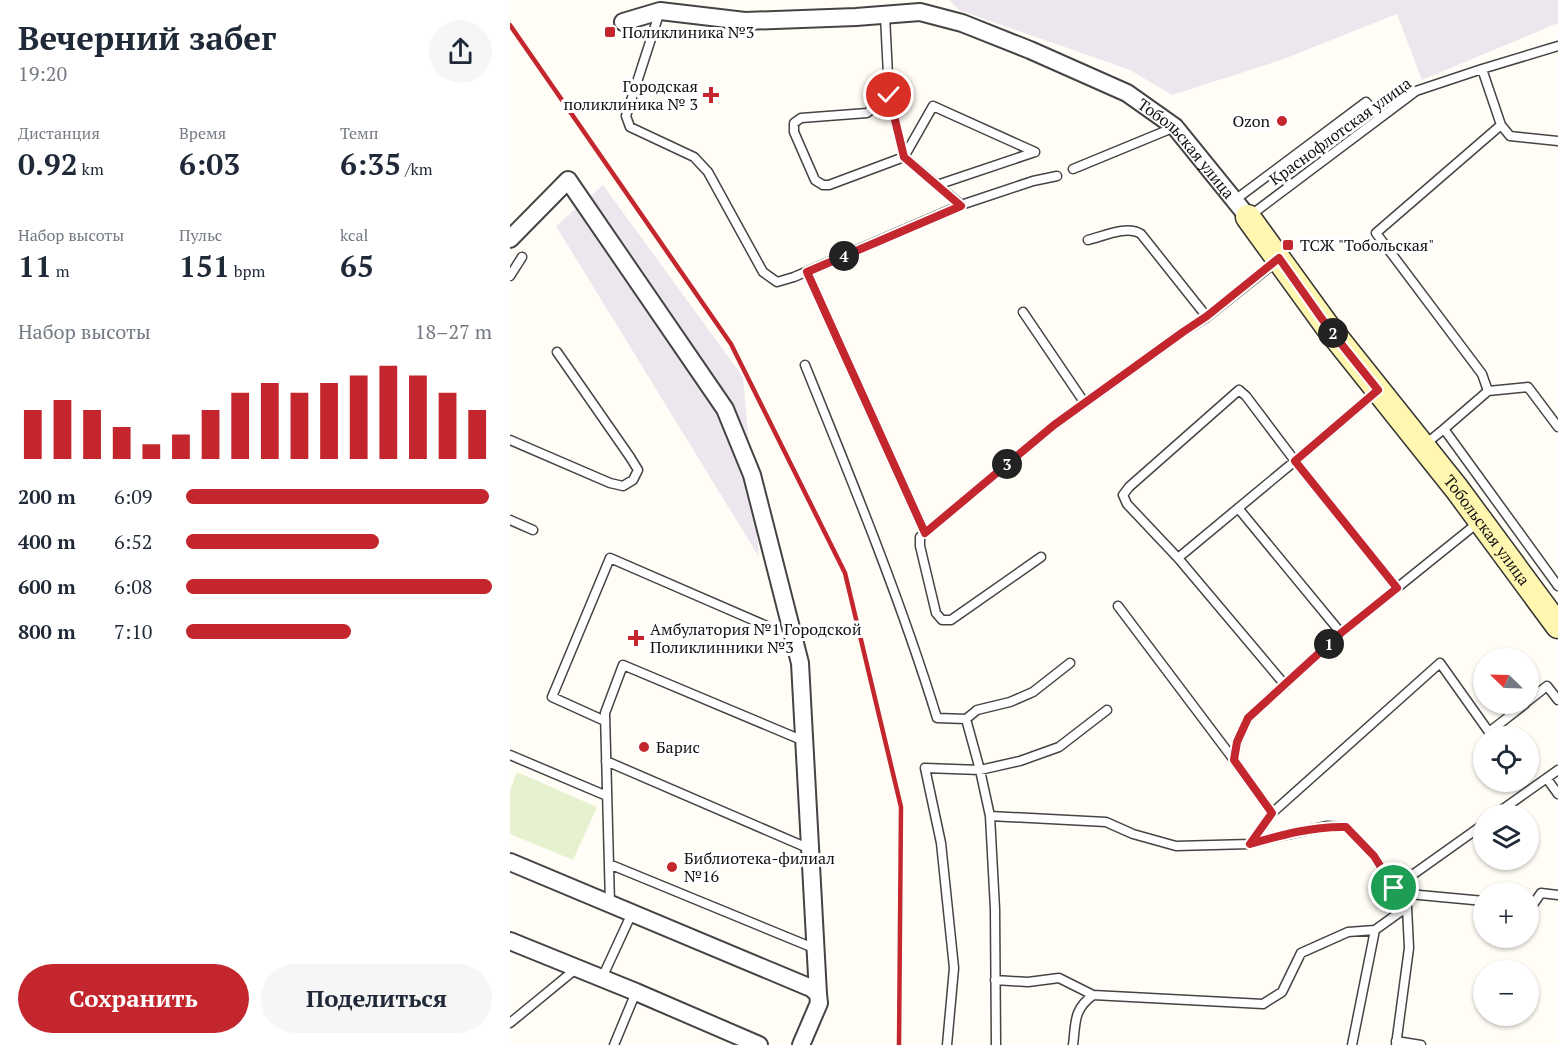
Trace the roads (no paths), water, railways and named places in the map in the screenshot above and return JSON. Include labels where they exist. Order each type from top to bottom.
[{"type":"street","name":"Тобольская улица","points":[[623,22],[660,11],[744,21],[885,16],[920,12],[971,27],[1030,50],[1127,93],[1175,127],[1241,208],[1327,326],[1480,520],[1558,626]]},
{"type":"street","points":[[510,239],[568,180],[725,410],[752,475],[800,663],[819,1003],[801,1045]]},
{"type":"street","points":[[510,862],[812,988],[818,994]]},
{"type":"street","points":[[510,940],[759,1045]]},
{"type":"lane","points":[[660,11],[626,116],[630,127],[694,157],[708,172],[763,272],[777,282],[807,272],[961,206],[1033,181],[1057,176]]},
{"type":"lane","points":[[885,16],[889,95],[904,157],[961,206]]},
{"type":"lane","name":"Краснофлотская улица","points":[[1241,208],[1380,118],[1416,91],[1558,46]]},
{"type":"lane","points":[[1482,69],[1501,125],[1510,136],[1558,141]]},
{"type":"lane","points":[[889,95],[867,112],[801,118],[794,123],[794,132],[815,180],[823,185],[829,185],[904,157],[933,106],[1035,152],[937,184]]},
{"type":"lane","points":[[1241,208],[1366,102],[1380,118]]},
{"type":"lane","points":[[1488,391],[1482,374],[1376,233],[1501,125]]},
{"type":"lane","points":[[1073,169],[1175,127]]},
{"type":"lane","points":[[1088,240],[1127,230],[1134,230],[1141,234],[1207,316]]},
{"type":"lane","points":[[510,276],[522,258]]},
{"type":"lane","points":[[1041,557],[951,620],[942,620],[936,613],[920,546],[920,537],[1054,425],[1207,316],[1279,258]]},
{"type":"lane","points":[[807,272],[925,533]]},
{"type":"lane","points":[[1023,312],[1084,402]]},
{"type":"lane","points":[[510,440],[622,486],[633,480],[638,471],[557,352]]},
{"type":"lane","points":[[805,365],[864,510],[921,666],[937,718],[966,719],[977,710],[1010,702],[1033,692],[1070,663]]},
{"type":"lane","points":[[1423,446],[1488,391],[1528,387],[1558,427]]},
{"type":"lane","points":[[1285,685],[1178,558],[1127,504],[1123,495],[1129,487],[1239,390],[1397,588]]},
{"type":"lane","points":[[1178,558],[1378,390]]},
{"type":"lane","points":[[1444,429],[1558,586]]},
{"type":"lane","points":[[1238,508],[1341,633]]},
{"type":"lane","points":[[510,520],[533,530]]},
{"type":"lane","points":[[1234,760],[1237,742],[1248,718],[1341,633],[1480,520]]},
{"type":"lane","points":[[605,721],[552,697],[610,558],[769,627]]},
{"type":"lane","points":[[1118,606],[1272,813]]},
{"type":"lane","points":[[1250,844],[1272,813],[1440,663],[1473,709]]},
{"type":"lane","points":[[610,904],[605,714],[623,665],[804,741]]},
{"type":"lane","points":[[1539,692],[1547,686],[1558,700]]},
{"type":"lane","points":[[946,1045],[954,968],[940,843],[926,768],[980,770],[1020,761],[1059,747],[1107,710]]},
{"type":"lane","points":[[1476,714],[1489,732],[1512,714]]},
{"type":"lane","points":[[966,719],[990,816],[995,909],[996,1045]]},
{"type":"lane","points":[[510,755],[607,796]]},
{"type":"lane","points":[[606,761],[810,849]]},
{"type":"lane","points":[[1511,804],[1558,770]]},
{"type":"lane","points":[[1547,779],[1558,794]]},
{"type":"lane","points":[[990,816],[1106,822],[1133,834],[1176,846],[1250,844],[1327,826],[1346,827],[1374,856],[1407,907],[1409,948],[1396,1043],[1421,1045]]},
{"type":"lane","points":[[1396,890],[1473,832]]},
{"type":"lane","points":[[609,864],[816,949]]},
{"type":"lane","points":[[1396,890],[1473,900]]},
{"type":"lane","points":[[1539,896],[1541,893],[1558,895]]},
{"type":"lane","points":[[995,980],[1028,981],[1059,978],[1093,996],[1263,1004],[1282,992],[1301,953],[1348,932],[1375,930],[1407,907]]},
{"type":"lane","points":[[602,978],[632,913]]},
{"type":"lane","points":[[1352,1045],[1375,930]]},
{"type":"lane","points":[[510,1023],[577,968]]},
{"type":"lane","points":[[614,1045],[636,992]]},
{"type":"lane","points":[[1073,1045],[1077,1012],[1083,1003],[1093,996]]},
{"type":"railway","points":[[510,25],[731,344],[845,573],[901,807],[899,1045]]},
{"type":"place","name":"Поликлиника №3","points":[[610,32]]},
{"type":"place","name":"Городская поликлиника № 3","points":[[711,95]]},
{"type":"place","name":"Ozon","points":[[1282,121]]},
{"type":"place","name":"ТСЖ \"Тобольская\"","points":[[1288,245]]},
{"type":"place","name":"Амбулатория №1 Городской Поликлинники №3","points":[[636,638]]},
{"type":"place","name":"Барис","points":[[644,747]]},
{"type":"place","name":"Библиотека-филиал №16","points":[[672,867]]}]
